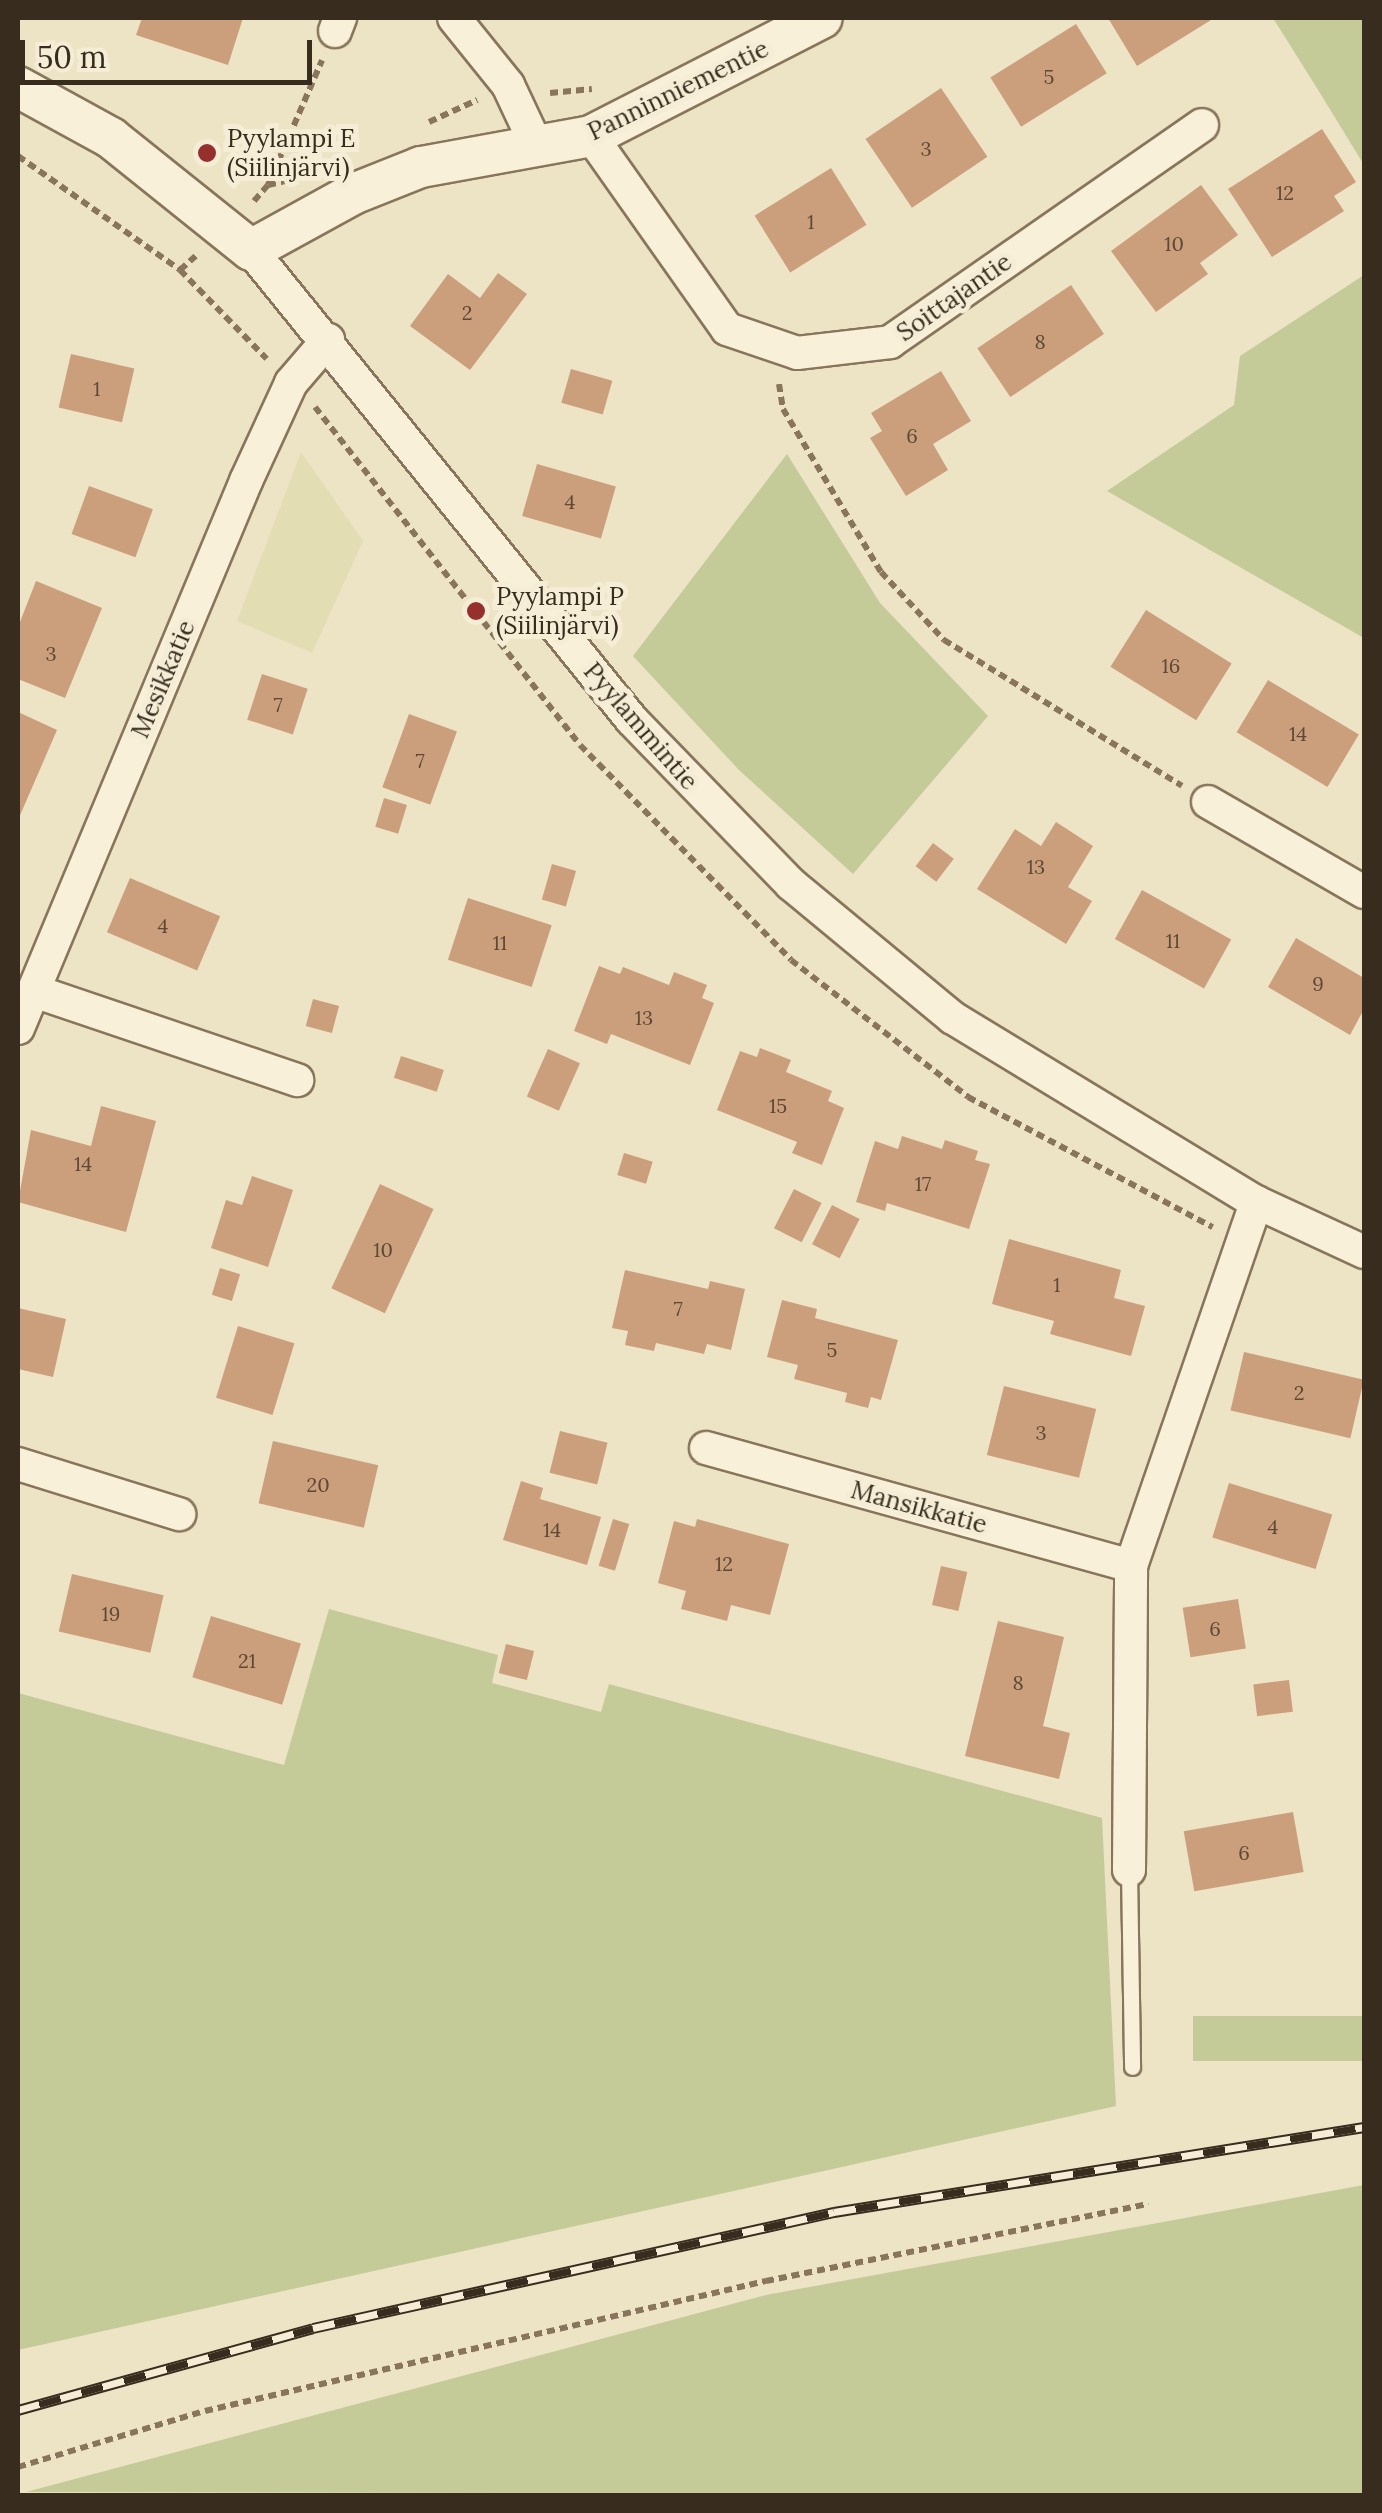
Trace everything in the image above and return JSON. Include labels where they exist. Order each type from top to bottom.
[{"type":"street","points":[[454,18],[508,86],[537,146]]},
{"type":"street","name":"Panninniementie","points":[[252,250],[353,194],[421,168],[592,136],[822,18]]},
{"type":"street","name":"Pyylammintie","points":[[18,87],[110,138],[252,250],[631,719],[791,884],[953,1018],[1256,1202],[1364,1252]]},
{"type":"street","name":"Soittajantie","points":[[592,136],[727,329],[797,353],[890,342],[1202,125]]},
{"type":"street","name":"Mesikkatie","points":[[18,1028],[246,481],[292,384],[328,340]]},
{"type":"street","points":[[1208,802],[1364,892]]},
{"type":"street","points":[[34,991],[297,1080]]},
{"type":"street","points":[[1129,1870],[1132,1566],[1256,1202]]},
{"type":"street","name":"Mansikkatie","points":[[706,1448],[1132,1566]]},
{"type":"street","points":[[18,1464],[178,1514]]},
{"type":"lane","points":[[1129,1870],[1132,2067]]},
{"type":"path","points":[[268,185],[337,24]]},
{"type":"path","points":[[772,346],[783,410],[881,572],[944,640],[1208,802]]},
{"type":"path","points":[[18,2467],[205,2411],[766,2282],[1148,2204]]},
{"type":"shaded area","points":[[301,452],[363,541],[312,653],[237,621]]},
{"type":"green space","points":[[1273,18],[1364,18],[1364,165],[1320,93]]},
{"type":"green space","points":[[1364,275],[1364,638],[1107,491],[1234,405],[1240,356]]},
{"type":"green space","points":[[787,454],[880,603],[988,716],[853,874],[739,770],[633,656]]},
{"type":"green space","points":[[329,1609],[498,1655],[492,1683],[601,1712],[609,1684],[1102,1818],[1116,2106],[18,2350],[18,1693],[284,1765]]},
{"type":"green space","points":[[1193,2016],[1364,2016],[1364,2061],[1193,2061]]},
{"type":"green space","points":[[1364,2185],[1364,2495],[26,2492],[766,2295]]},
{"type":"building","points":[[142,18],[243,18],[228,65],[136,35]]},
{"type":"building","points":[[1108,18],[1210,18],[1211,20],[1137,66]]},
{"type":"building","points":[[1076,24],[1107,73],[1021,127],[990,78]]},
{"type":"building","points":[[941,88],[987,157],[912,208],[866,139]]},
{"type":"building","points":[[1322,129],[1356,182],[1334,196],[1344,211],[1272,257],[1228,189]]},
{"type":"building","points":[[831,168],[867,225],[790,273],[755,216]]},
{"type":"building","points":[[1201,185],[1238,235],[1200,263],[1208,274],[1156,312],[1111,251]]},
{"type":"building","points":[[498,273],[527,294],[470,370],[410,326],[448,274],[480,298]]},
{"type":"building","points":[[1071,285],[1104,334],[1010,397],[977,348]]},
{"type":"building","points":[[71,354],[134,369],[122,422],[59,408]]},
{"type":"building","points":[[571,369],[612,381],[603,414],[561,403]]},
{"type":"building","points":[[941,371],[971,421],[933,444],[948,470],[906,496],[870,438],[882,431],[871,413]]},
{"type":"building","points":[[537,464],[616,487],[601,539],[522,516]]},
{"type":"building","points":[[89,486],[153,509],[135,557],[72,534]]},
{"type":"building","points":[[36,581],[102,608],[65,698],[18,679],[18,627]]},
{"type":"building","points":[[1146,610],[1232,664],[1196,720],[1110,667]]},
{"type":"building","points":[[262,674],[308,689],[293,734],[247,720]]},
{"type":"building","points":[[1268,680],[1359,735],[1327,787],[1237,732]]},
{"type":"building","points":[[18,712],[57,730],[18,820]]},
{"type":"building","points":[[409,714],[457,731],[430,805],[382,787]]},
{"type":"building","points":[[384,798],[407,805],[398,834],[375,827]]},
{"type":"building","points":[[1056,822],[1093,846],[1068,887],[1092,901],[1066,944],[977,889],[1015,829],[1041,846]]},
{"type":"building","points":[[933,843],[954,859],[936,882],[916,866]]},
{"type":"building","points":[[552,864],[576,871],[566,906],[542,900]]},
{"type":"building","points":[[130,878],[220,916],[197,971],[107,932]]},
{"type":"building","points":[[1142,890],[1231,939],[1204,988],[1115,939]]},
{"type":"building","points":[[468,898],[552,925],[532,987],[448,960]]},
{"type":"building","points":[[1296,938],[1364,978],[1364,1009],[1350,1035],[1268,987]]},
{"type":"building","points":[[599,966],[620,974],[623,967],[669,985],[674,972],[707,985],[702,998],[714,1003],[690,1065],[611,1034],[607,1044],[574,1031]]},
{"type":"building","points":[[313,999],[339,1006],[332,1033],[306,1026]]},
{"type":"building","points":[[760,1048],[791,1060],[786,1072],[832,1091],[828,1101],[844,1108],[822,1165],[792,1153],[797,1142],[717,1110],[740,1051],[757,1057]]},
{"type":"building","points":[[548,1049],[580,1063],[559,1111],[527,1097]]},
{"type":"building","points":[[401,1056],[444,1070],[437,1092],[394,1078]]},
{"type":"building","points":[[101,1106],[156,1121],[126,1232],[18,1202],[31,1130],[91,1146]]},
{"type":"building","points":[[902,1136],[942,1149],[945,1140],[978,1151],[975,1160],[990,1164],[969,1229],[887,1203],[885,1211],[856,1202],[875,1141],[898,1149]]},
{"type":"building","points":[[624,1153],[653,1162],[646,1184],[617,1175]]},
{"type":"building","points":[[252,1176],[293,1190],[268,1267],[211,1248],[226,1200],[242,1205]]},
{"type":"building","points":[[380,1184],[433,1209],[385,1313],[331,1288]]},
{"type":"building","points":[[794,1189],[822,1203],[802,1242],[774,1228]]},
{"type":"building","points":[[832,1205],[860,1219],[840,1258],[812,1244]]},
{"type":"building","points":[[1009,1239],[1121,1270],[1114,1298],[1145,1306],[1131,1356],[1050,1334],[1054,1321],[992,1304]]},
{"type":"building","points":[[220,1268],[240,1274],[232,1301],[212,1295]]},
{"type":"building","points":[[625,1270],[708,1289],[710,1281],[745,1289],[731,1350],[707,1344],[704,1354],[656,1343],[654,1351],[625,1345],[628,1331],[612,1328]]},
{"type":"building","points":[[782,1300],[817,1309],[815,1318],[898,1340],[881,1400],[871,1397],[868,1408],[845,1402],[847,1393],[794,1379],[798,1365],[767,1357]]},
{"type":"building","points":[[18,1308],[66,1319],[53,1377],[18,1369]]},
{"type":"building","points":[[238,1326],[294,1343],[272,1415],[216,1398]]},
{"type":"building","points":[[1244,1352],[1364,1380],[1350,1438],[1231,1410]]},
{"type":"building","points":[[1004,1386],[1096,1409],[1079,1478],[987,1455]]},
{"type":"building","points":[[560,1431],[608,1443],[597,1485],[550,1473]]},
{"type":"building","points":[[273,1441],[378,1465],[364,1528],[259,1503]]},
{"type":"building","points":[[521,1481],[543,1488],[540,1499],[601,1517],[587,1565],[503,1540]]},
{"type":"building","points":[[1229,1483],[1332,1515],[1316,1569],[1212,1538]]},
{"type":"building","points":[[613,1519],[629,1524],[615,1571],[599,1566]]},
{"type":"building","points":[[697,1519],[789,1544],[770,1615],[731,1605],[727,1621],[681,1609],[686,1591],[658,1583],[674,1521],[695,1527]]},
{"type":"building","points":[[941,1566],[967,1572],[958,1611],[932,1605]]},
{"type":"building","points":[[72,1574],[164,1595],[150,1653],[59,1631]]},
{"type":"building","points":[[1238,1599],[1246,1648],[1191,1657],[1183,1608]]},
{"type":"building","points":[[211,1616],[301,1643],[282,1705],[192,1677]]},
{"type":"building","points":[[998,1621],[1064,1637],[1043,1726],[1070,1733],[1059,1779],[965,1756]]},
{"type":"building","points":[[506,1644],[534,1651],[527,1680],[499,1673]]},
{"type":"building","points":[[1289,1680],[1293,1712],[1257,1716],[1253,1684]]},
{"type":"building","points":[[1293,1812],[1304,1872],[1194,1891],[1184,1831]]},
{"type":"railway","points":[[18,2410],[313,2328],[834,2212],[1364,2127]]},
{"type":"place","name":"Pyylampi E (Siilinjärvi)","points":[[207,153]]},
{"type":"place","name":"Pyylampi P (Siilinjärvi)","points":[[476,611]]}]
